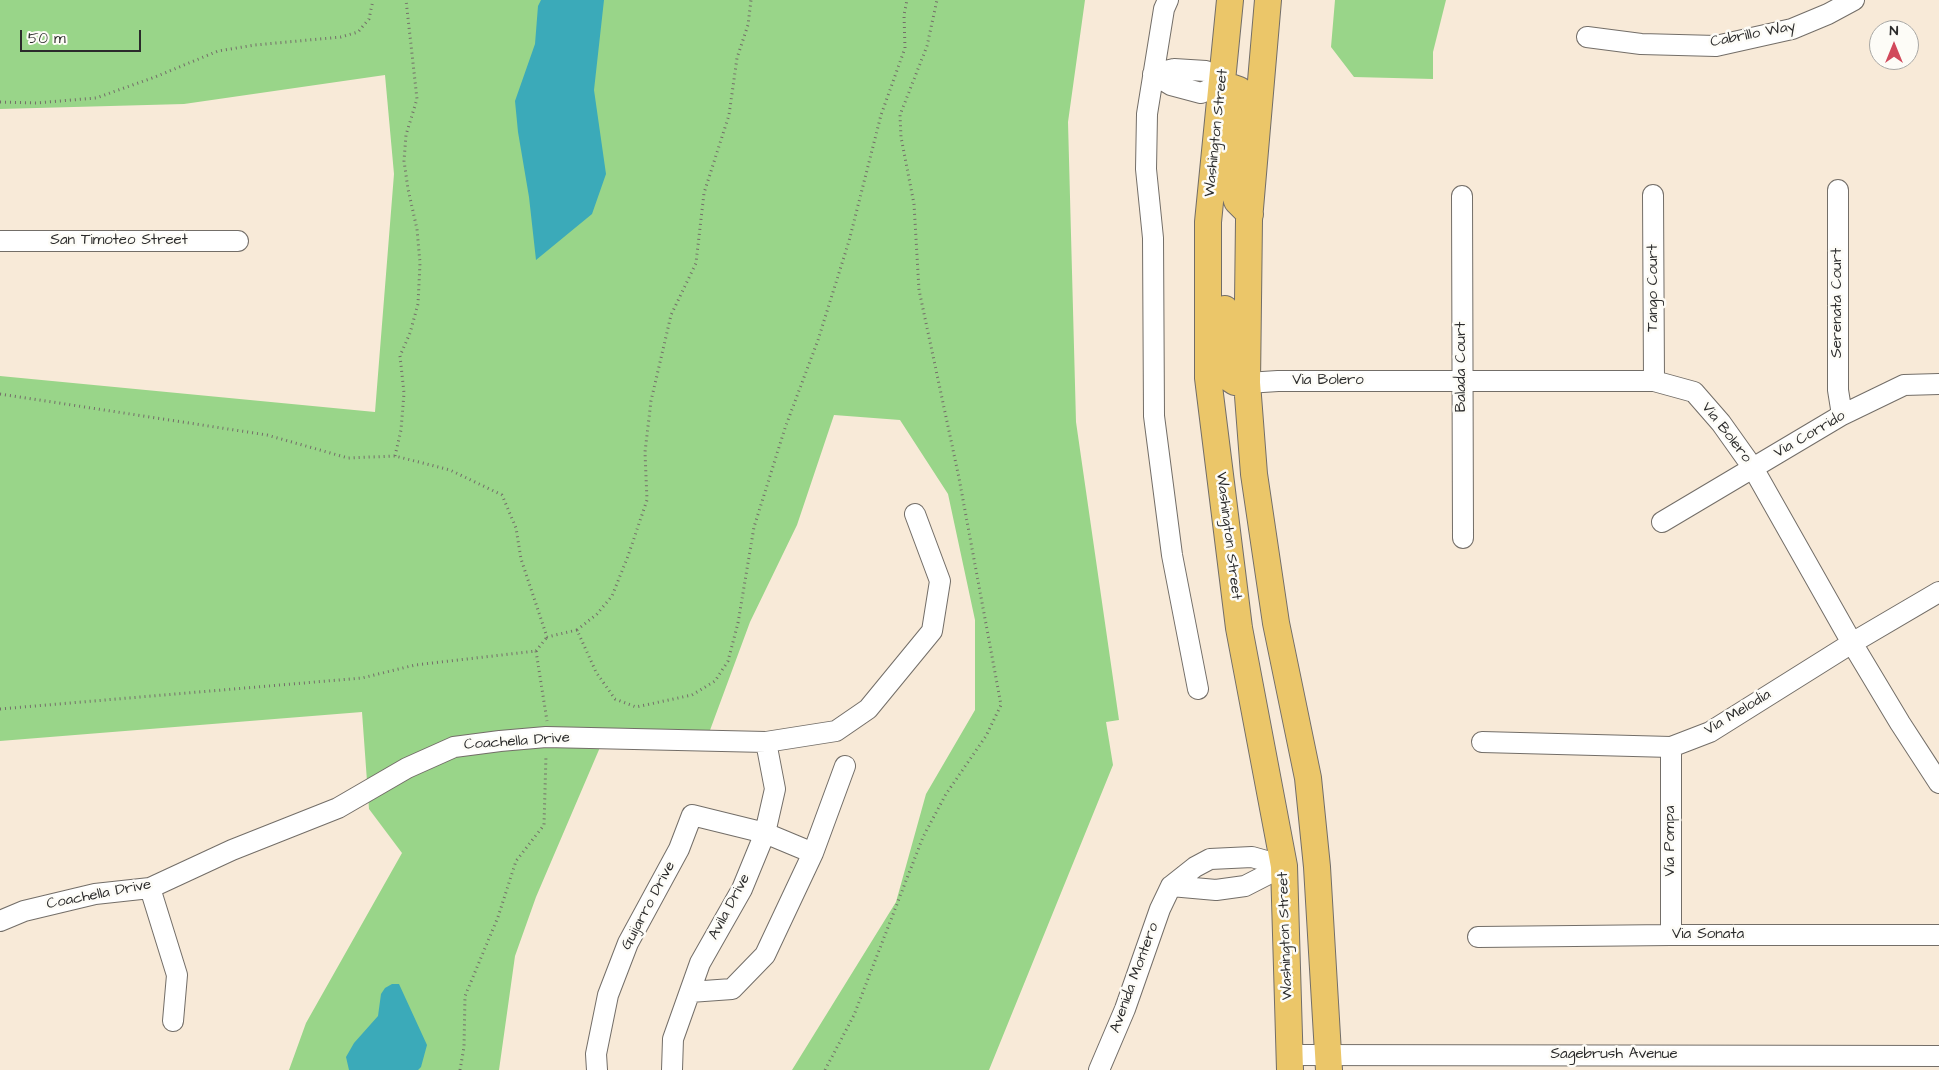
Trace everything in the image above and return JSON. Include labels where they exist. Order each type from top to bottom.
[{"type":"main road","name":"Washington Street","points":[[1230,0],[1208,222],[1208,378],[1238,619],[1284,866],[1290,1062]]},
{"type":"main road","points":[[1268,0],[1250,214],[1247,383],[1254,474],[1276,623],[1308,778],[1317,867],[1329,1062]]},
{"type":"main road","points":[[1222,84],[1239,90],[1242,97],[1234,188],[1237,201],[1250,214]]},
{"type":"main road","points":[[1208,262],[1223,280],[1227,372],[1229,378],[1235,382],[1247,383]]},
{"type":"street","points":[[1168,0],[1164,9],[1147,114],[1146,169],[1154,238],[1154,416],[1172,555],[1198,689]]},
{"type":"street","name":"Cabrillo Way","points":[[1587,37],[1641,44],[1716,46],[1792,29],[1828,14],[1854,0]]},
{"type":"street","points":[[1154,74],[1174,68],[1206,71],[1222,84]]},
{"type":"street","name":"Serenata Court","points":[[1838,190],[1838,390],[1842,415]]},
{"type":"street","name":"Tango Court","points":[[1653,195],[1654,381]]},
{"type":"street","name":"Balada Court","points":[[1462,196],[1464,538]]},
{"type":"street","name":"San Timoteo Street","points":[[0,241],[238,241]]},
{"type":"street","name":"Via Bolero","points":[[1247,383],[1278,381],[1654,381],[1694,392],[1721,423],[1754,468],[1852,643],[1939,783]]},
{"type":"street","name":"Via Corrido","points":[[1662,522],[1842,415],[1904,385],[1939,384]]},
{"type":"street","name":"Coachella Drive","points":[[0,921],[24,910],[95,894],[150,888],[232,850],[338,808],[407,768],[454,747],[546,737],[766,742],[836,731],[868,710],[932,631],[940,581],[915,514]]},
{"type":"street","name":"Via Melodia","points":[[1482,742],[1672,747],[1710,732],[1852,643],[1939,592]]},
{"type":"street","name":"Avila Drive","points":[[672,1070],[673,1039],[700,963],[742,889],[765,834],[774,789],[766,742]]},
{"type":"street","name":"Via Pompa","points":[[1672,747],[1672,934]]},
{"type":"street","points":[[690,992],[732,989],[765,955],[813,853],[845,766]]},
{"type":"street","name":"Guijarro Drive","points":[[597,1070],[596,1054],[608,995],[628,943],[679,849],[692,815],[765,834]]},
{"type":"street","points":[[765,834],[813,853]]},
{"type":"street","name":"Avenida Montero","points":[[1099,1070],[1125,1009],[1160,909],[1171,886],[1195,867],[1210,859],[1252,857],[1284,866]]},
{"type":"street","points":[[1226,858],[1231,888]]},
{"type":"street","points":[[1171,886],[1216,890],[1245,886],[1284,866]]},
{"type":"street","points":[[150,888],[178,976],[173,1021]]},
{"type":"street","name":"Via Sonata","points":[[1478,937],[1672,934],[1939,934]]},
{"type":"street","name":"Sagebrush Avenue","points":[[1290,1062],[1939,1056]]},
{"type":"path","points":[[0,102],[96,98],[155,77],[218,51],[255,45],[341,37],[358,32],[369,19],[373,0]]},
{"type":"path","points":[[395,456],[401,430],[404,393],[400,356],[410,334],[418,304],[420,263],[417,230],[404,161],[406,135],[417,99],[406,0]]},
{"type":"path","points":[[536,651],[547,637],[577,630],[597,614],[612,596],[628,556],[646,500],[645,452],[651,401],[671,315],[696,263],[704,193],[729,115],[737,58],[748,25],[751,0]]},
{"type":"path","points":[[577,630],[596,672],[615,699],[636,707],[692,695],[715,681],[728,661],[738,623],[754,527],[785,428],[818,340],[838,277],[881,115],[905,48],[904,15],[907,0]]},
{"type":"path","points":[[0,394],[267,434],[348,458],[395,456],[450,470],[502,495],[516,528],[521,559],[547,637]]},
{"type":"green space","points":[[0,0],[1085,0],[1068,122],[1076,422],[1119,720],[1106,722],[1113,765],[989,1070],[792,1070],[896,902],[926,794],[975,710],[975,620],[948,494],[900,420],[834,415],[797,525],[750,622],[706,741],[604,738],[536,897],[515,956],[499,1070],[289,1070],[306,1023],[402,853],[369,809],[362,712],[0,741],[0,376],[375,412],[394,174],[385,75],[184,104],[0,109]]},
{"type":"green space","points":[[1335,0],[1446,0],[1433,52],[1433,79],[1354,77],[1331,47]]},
{"type":"water","points":[[541,0],[604,0],[594,90],[606,174],[592,214],[536,260],[515,101],[535,44],[538,6]]},
{"type":"water","points":[[392,984],[399,984],[427,1045],[421,1067],[418,1070],[349,1070],[346,1057],[354,1043],[378,1016],[381,994],[385,988]]}]
